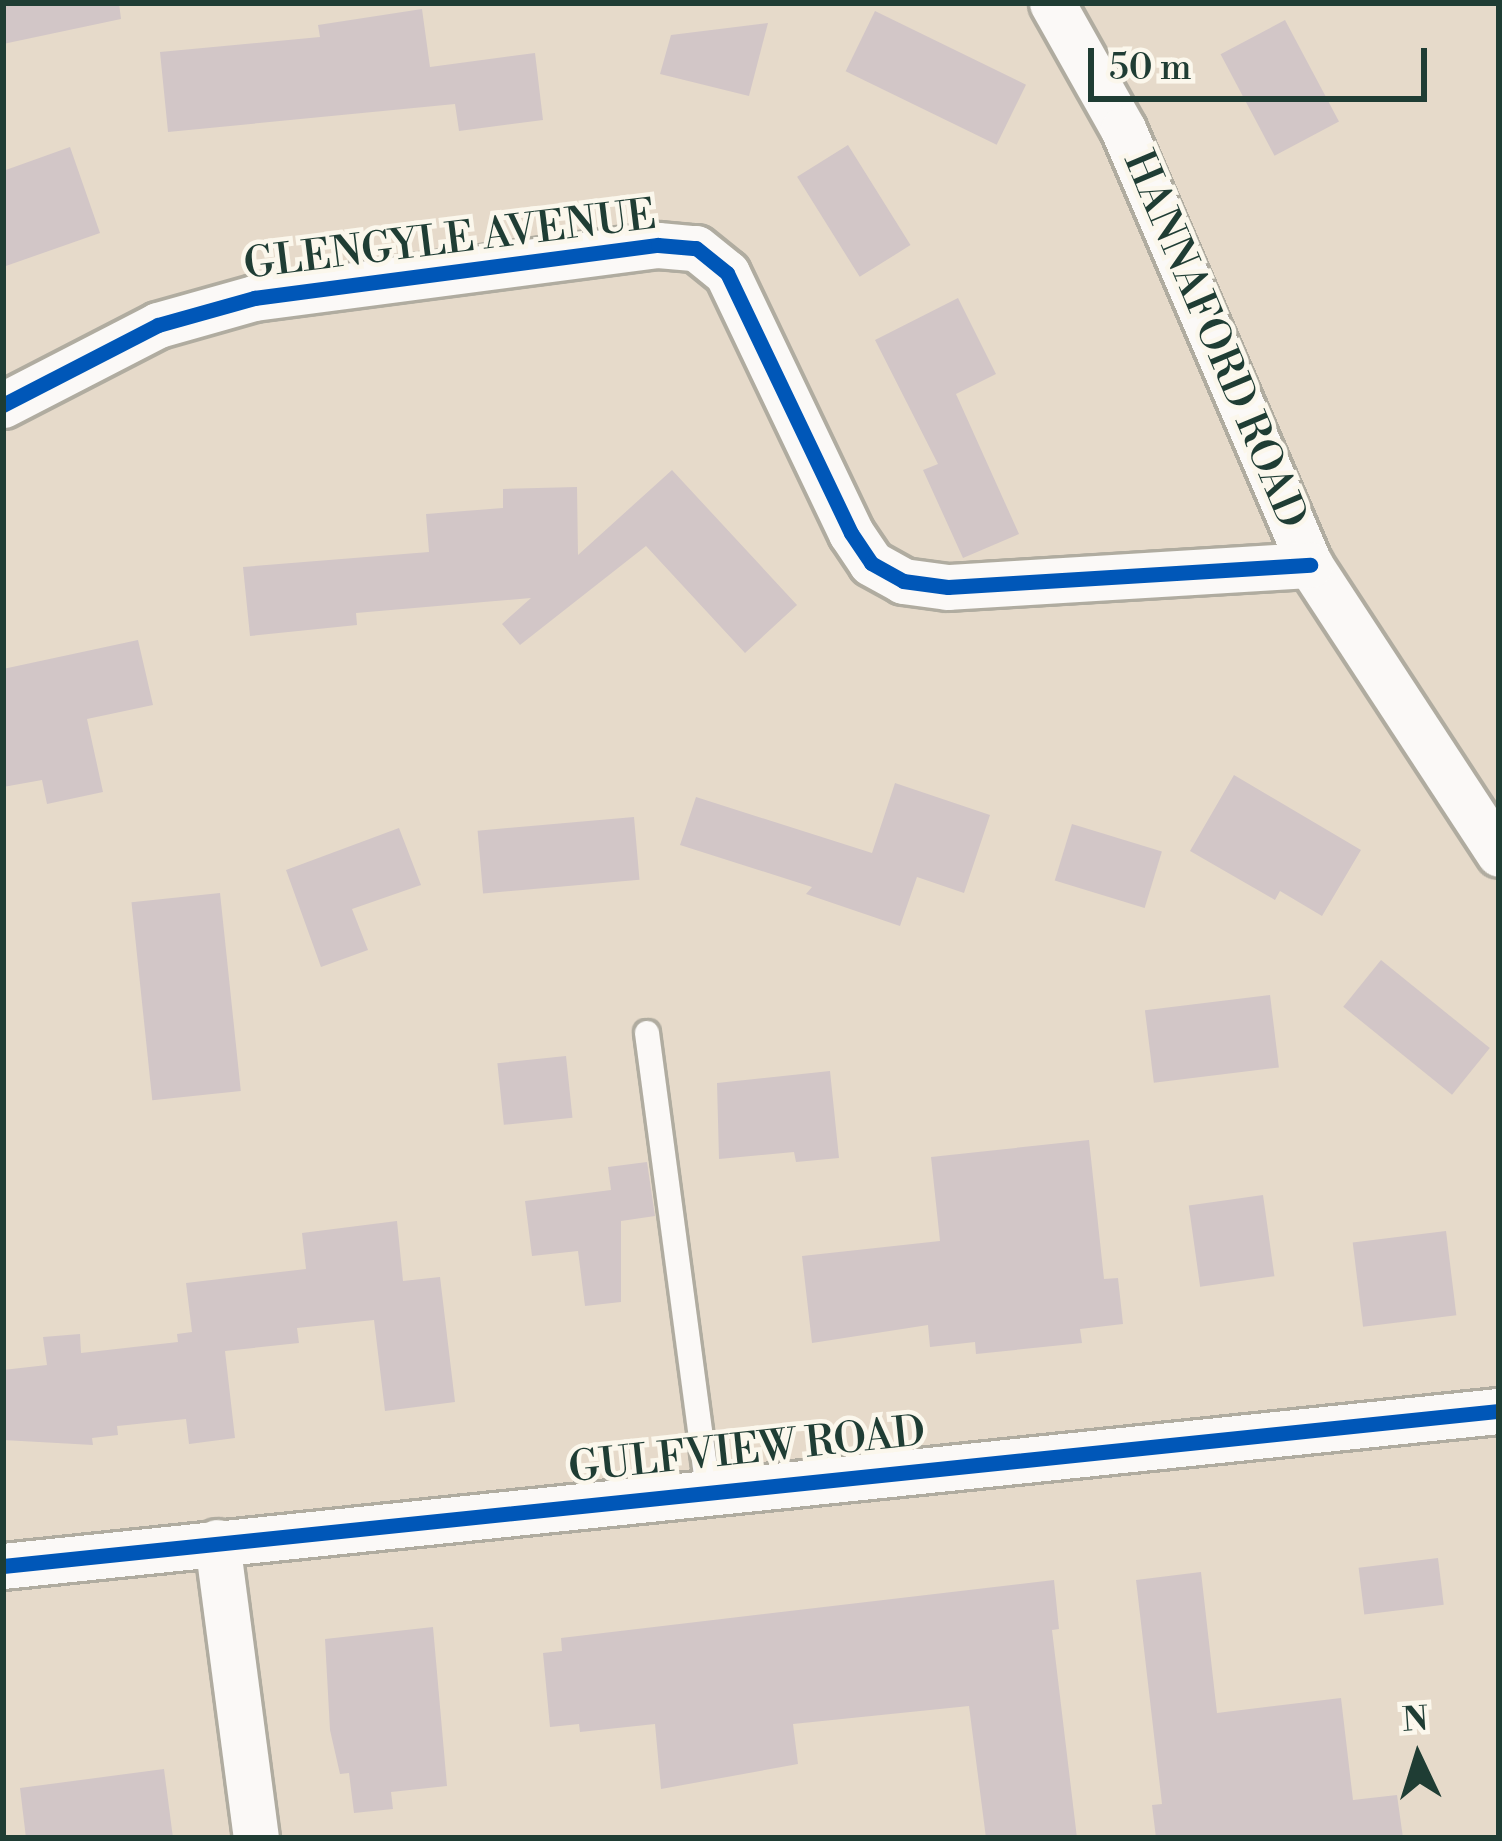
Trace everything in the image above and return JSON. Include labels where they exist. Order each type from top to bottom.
[{"type":"street","name":"HANNAFORD ROAD","points":[[1052,3],[1123,129],[1310,565],[1499,854]]},
{"type":"street","name":"GLENGYLE AVENUE","points":[[3,405],[158,325],[254,298],[658,245],[696,248],[728,273],[851,533],[871,563],[903,581],[948,587],[1310,565]]},
{"type":"street","name":"GULFVIEW ROAD","points":[[3,1566],[1499,1411]]},
{"type":"street","points":[[217,1542],[256,1838]]},
{"type":"lane","points":[[647,1033],[708,1491]]},
{"type":"building","points":[[3,3],[119,3],[121,19],[3,44]]},
{"type":"building","points":[[422,9],[430,67],[535,53],[543,120],[459,131],[455,104],[168,132],[160,52],[320,37],[318,25]]},
{"type":"building","points":[[875,11],[1026,85],[997,145],[846,71]]},
{"type":"building","points":[[1285,20],[1339,122],[1275,156],[1221,54]]},
{"type":"building","points":[[768,23],[749,96],[660,74],[671,35]]},
{"type":"building","points":[[848,145],[911,245],[860,277],[797,177]]},
{"type":"building","points":[[70,147],[100,233],[3,267],[3,171]]},
{"type":"building","points":[[958,298],[996,374],[956,394],[1019,534],[963,558],[923,470],[938,464],[875,340]]},
{"type":"building","points":[[672,470],[797,605],[745,653],[646,546],[520,645],[502,624],[531,598],[356,613],[357,625],[250,636],[243,567],[429,552],[426,514],[503,508],[503,489],[577,487],[578,555]]},
{"type":"building","points":[[138,640],[153,705],[87,719],[103,792],[47,804],[42,780],[3,787],[3,669]]},
{"type":"building","points":[[1234,775],[1361,850],[1322,916],[1280,891],[1275,900],[1190,851]]},
{"type":"building","points":[[895,783],[990,815],[964,893],[917,877],[900,926],[806,894],[812,887],[680,845],[696,797],[872,853]]},
{"type":"building","points":[[634,817],[639,880],[483,893],[478,831]]},
{"type":"building","points":[[1072,824],[1162,851],[1145,908],[1055,880]]},
{"type":"building","points":[[399,828],[421,885],[352,909],[368,950],[321,967],[286,870]]},
{"type":"building","points":[[220,893],[241,1091],[152,1100],[131,902]]},
{"type":"building","points":[[1381,960],[1490,1048],[1452,1095],[1343,1007]]},
{"type":"building","points":[[1270,995],[1279,1067],[1154,1083],[1145,1010]]},
{"type":"building","points":[[566,1056],[572,1118],[504,1125],[497,1063]]},
{"type":"building","points":[[830,1071],[839,1158],[796,1162],[794,1152],[719,1159],[717,1083]]},
{"type":"building","points":[[1089,1140],[1104,1279],[1118,1278],[1123,1324],[1080,1329],[1082,1343],[976,1354],[975,1342],[930,1347],[928,1325],[812,1343],[802,1256],[940,1241],[931,1157]]},
{"type":"building","points":[[647,1162],[655,1216],[621,1221],[621,1302],[585,1306],[578,1251],[532,1256],[525,1201],[611,1190],[608,1167]]},
{"type":"building","points":[[1263,1195],[1274,1276],[1200,1287],[1189,1205]]},
{"type":"building","points":[[397,1221],[403,1281],[440,1277],[455,1402],[385,1411],[374,1320],[297,1328],[299,1343],[225,1351],[235,1438],[189,1444],[186,1419],[117,1426],[118,1435],[92,1438],[93,1445],[3,1440],[3,1370],[47,1365],[43,1337],[80,1334],[81,1353],[178,1342],[177,1334],[192,1332],[186,1283],[306,1269],[302,1233]]},
{"type":"building","points":[[1446,1231],[1456,1315],[1363,1327],[1353,1242]]},
{"type":"building","points":[[1438,1558],[1444,1605],[1364,1614],[1359,1568]]},
{"type":"building","points":[[1201,1572],[1217,1713],[1341,1698],[1353,1800],[1397,1795],[1403,1838],[1156,1838],[1152,1805],[1162,1804],[1136,1580]]},
{"type":"building","points":[[1054,1580],[1059,1629],[1052,1630],[1077,1838],[986,1838],[969,1706],[793,1724],[798,1764],[661,1789],[655,1724],[580,1732],[579,1724],[550,1727],[543,1653],[562,1651],[561,1638]]},
{"type":"building","points":[[433,1627],[447,1786],[391,1792],[393,1809],[354,1813],[349,1773],[340,1774],[330,1730],[325,1639]]},
{"type":"building","points":[[164,1769],[173,1838],[26,1838],[20,1788]]},
{"type":"cycle path","points":[[3,405],[158,325],[254,298],[658,245],[696,248],[727,273],[851,533],[871,563],[903,581],[948,587],[1310,565]]},
{"type":"cycle path","points":[[3,1566],[1499,1411]]}]
